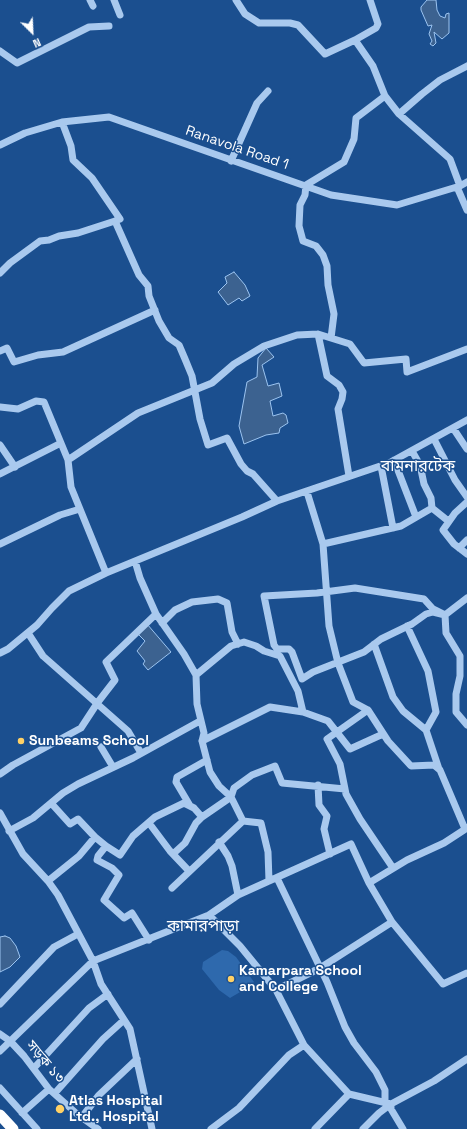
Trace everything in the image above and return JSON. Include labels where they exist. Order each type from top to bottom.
[{"type":"highway","points":[[0,1114],[13,1129]]},
{"type":"street","points":[[114,0],[120,15]]},
{"type":"street","points":[[236,0],[245,14],[259,23],[290,22],[298,25],[325,54],[376,28],[378,24],[370,0]]},
{"type":"street","points":[[0,50],[17,63],[89,27],[109,26]]},
{"type":"street","points":[[355,40],[373,66],[385,96],[399,114],[450,159],[467,210]]},
{"type":"street","points":[[399,114],[440,80],[467,66]]},
{"type":"street","points":[[231,161],[257,103],[268,91]]},
{"type":"street","points":[[331,338],[334,314],[328,285],[327,266],[323,255],[316,246],[303,241],[299,226],[300,205],[305,195],[306,186],[344,162],[354,138],[356,118],[385,96]]},
{"type":"street","name":"Ranavola Road 1","points":[[0,145],[25,133],[62,122],[109,117],[331,195],[397,205],[467,182]]},
{"type":"street","points":[[0,274],[10,263],[40,241],[78,233],[120,220],[92,178],[84,168],[77,166],[73,160],[71,146],[62,122]]},
{"type":"street","points":[[115,221],[139,276],[148,286],[149,296],[159,321],[169,338],[178,345],[192,376],[194,391],[208,445],[227,438],[241,464],[247,471],[253,474],[277,501]]},
{"type":"street","points":[[0,351],[7,348],[14,362],[38,355],[63,352],[155,310]]},
{"type":"street","points":[[318,334],[327,376],[339,385],[343,392],[338,409],[349,476]]},
{"type":"street","points":[[68,460],[138,413],[212,383],[234,364],[264,346],[297,335],[318,334],[350,344],[364,363],[406,359],[407,372],[467,349]]},
{"type":"street","points":[[0,407],[18,409],[36,401],[44,402],[68,460],[71,487],[106,573]]},
{"type":"street","points":[[0,653],[8,649],[37,626],[69,591],[106,573],[277,501],[307,492],[394,460],[467,420]]},
{"type":"street","points":[[453,428],[467,449]]},
{"type":"street","points":[[434,439],[455,480],[467,497]]},
{"type":"street","points":[[0,474],[61,443]]},
{"type":"street","points":[[0,445],[15,467]]},
{"type":"street","points":[[412,451],[420,466],[424,484],[431,498],[432,508],[447,520]]},
{"type":"street","points":[[394,460],[416,517]]},
{"type":"street","points":[[380,466],[393,528]]},
{"type":"street","points":[[307,492],[323,544],[329,626],[338,663],[353,702],[368,710],[383,734],[411,766],[434,765],[440,770]]},
{"type":"street","points":[[467,502],[455,513],[443,530],[459,548],[467,554]]},
{"type":"street","points":[[323,544],[401,526],[432,508]]},
{"type":"street","points":[[0,544],[60,515],[80,509]]},
{"type":"street","points":[[459,548],[467,540]]},
{"type":"street","points":[[135,561],[140,578],[156,614],[184,654],[196,675],[197,704],[204,733],[202,741],[210,772],[219,786],[231,797],[243,821]]},
{"type":"street","points":[[355,588],[424,599],[434,609],[445,615],[433,612],[426,614],[374,644],[364,652],[301,678],[292,652],[289,649],[277,649],[274,645],[264,596],[327,592],[355,588]]},
{"type":"street","points":[[445,615],[467,598]]},
{"type":"street","points":[[162,623],[175,610],[192,602],[218,599],[227,603],[232,632],[238,644]]},
{"type":"street","points":[[0,774],[13,765],[81,728],[98,702],[116,680],[106,662],[156,614]]},
{"type":"street","points":[[445,615],[446,632],[464,658],[456,694],[456,712],[467,726]]},
{"type":"street","points":[[407,626],[428,671],[436,712],[426,730]]},
{"type":"street","points":[[28,633],[43,656],[98,702],[128,731],[141,753]]},
{"type":"street","points":[[196,675],[206,666],[238,644],[244,642],[280,656],[298,691],[303,712]]},
{"type":"street","points":[[369,883],[393,868],[444,843],[466,829],[440,770],[426,730],[403,711],[393,697],[374,644]]},
{"type":"street","points":[[202,741],[270,707],[303,712],[328,721],[350,749],[383,734]]},
{"type":"street","points":[[368,710],[327,738],[340,764],[346,794],[360,819],[393,868]]},
{"type":"street","points":[[10,831],[33,818],[63,793],[78,784],[141,753],[200,721]]},
{"type":"street","points":[[101,747],[113,767]]},
{"type":"street","points":[[202,817],[189,804],[176,782],[178,777],[207,760]]},
{"type":"street","points":[[173,854],[185,843],[196,823],[202,817],[231,797],[234,788],[252,775],[275,766],[282,783],[318,785],[345,789]]},
{"type":"street","points":[[318,785],[319,805],[327,816],[324,829],[330,854]]},
{"type":"street","points":[[51,803],[70,824],[78,819],[95,837],[120,855],[133,836],[149,823],[169,809],[184,803],[189,804]]},
{"type":"street","points":[[0,813],[23,854],[48,881],[58,895],[93,961],[97,977],[132,1033],[152,1129]]},
{"type":"street","points":[[172,888],[243,821],[261,823],[268,852],[269,881]]},
{"type":"street","points":[[149,823],[173,854],[189,871]]},
{"type":"street","points":[[48,881],[80,856],[95,837]]},
{"type":"street","points":[[219,842],[228,856],[232,866],[238,895]]},
{"type":"street","points":[[0,1051],[93,961],[209,915],[238,895],[351,844],[369,883],[392,922],[443,984],[467,973]]},
{"type":"street","points":[[106,846],[98,856],[97,860],[112,868],[120,875],[104,900],[124,918],[132,913],[149,940]]},
{"type":"street","points":[[277,878],[320,968],[345,1027],[354,1043],[376,1072],[388,1103],[403,1129]]},
{"type":"street","points":[[209,915],[240,946],[276,990],[304,1045],[349,1094],[388,1103]]},
{"type":"street","points":[[276,990],[320,968],[392,922]]},
{"type":"street","points":[[0,1004],[54,947],[78,934]]},
{"type":"street","points":[[34,1068],[89,1008],[108,994]]},
{"type":"street","points":[[22,1113],[52,1091],[103,1039],[124,1020]]},
{"type":"street","name":"সড়ক ১৩","points":[[0,1034],[10,1041],[52,1091],[98,1129]]},
{"type":"street","points":[[212,1129],[239,1108],[289,1055],[304,1045]]},
{"type":"street","points":[[363,1129],[388,1103],[434,1081],[467,1058]]},
{"type":"street","points":[[82,1117],[99,1095],[137,1059]]},
{"type":"street","points":[[0,1088],[37,1129]]},
{"type":"street","points":[[316,1129],[349,1094]]},
{"type":"shaded area","points":[[427,0],[436,0],[437,10],[440,16],[445,18],[446,14],[449,13],[449,33],[442,39],[434,32],[436,43],[433,46],[430,44],[432,41],[429,34],[432,25],[428,26],[421,10],[421,7]]},
{"type":"shaded area","points":[[234,272],[245,285],[250,296],[242,301],[239,298],[228,305],[218,292],[227,283],[225,277]]},
{"type":"shaded area","points":[[266,348],[274,357],[262,365],[268,386],[279,383],[282,396],[270,401],[273,416],[283,413],[286,415],[288,423],[280,428],[279,433],[266,435],[244,444],[239,426],[247,382],[257,377],[258,358]]},
{"type":"shaded area","points":[[147,624],[171,652],[148,670],[143,664],[145,661],[137,651],[145,641],[137,633]]},
{"type":"shaded area","points":[[5,936],[10,938],[16,946],[20,957],[10,967],[0,972],[0,937]]},
{"type":"shaded area","points":[[222,950],[228,951],[236,957],[254,982],[230,998],[219,990],[202,969],[203,962]]},
{"type":"place","name":"Sunbeams School","points":[[21,741]]},
{"type":"place","name":"Kamarpara School and College","points":[[231,979]]},
{"type":"place","name":"Atlas Hospital Ltd., Hospital","points":[[60,1109]]},
{"type":"district","name":"বামনারটেক","points":[[418,467]]},
{"type":"district","name":"কামারপাড়া","points":[[203,927]]}]
